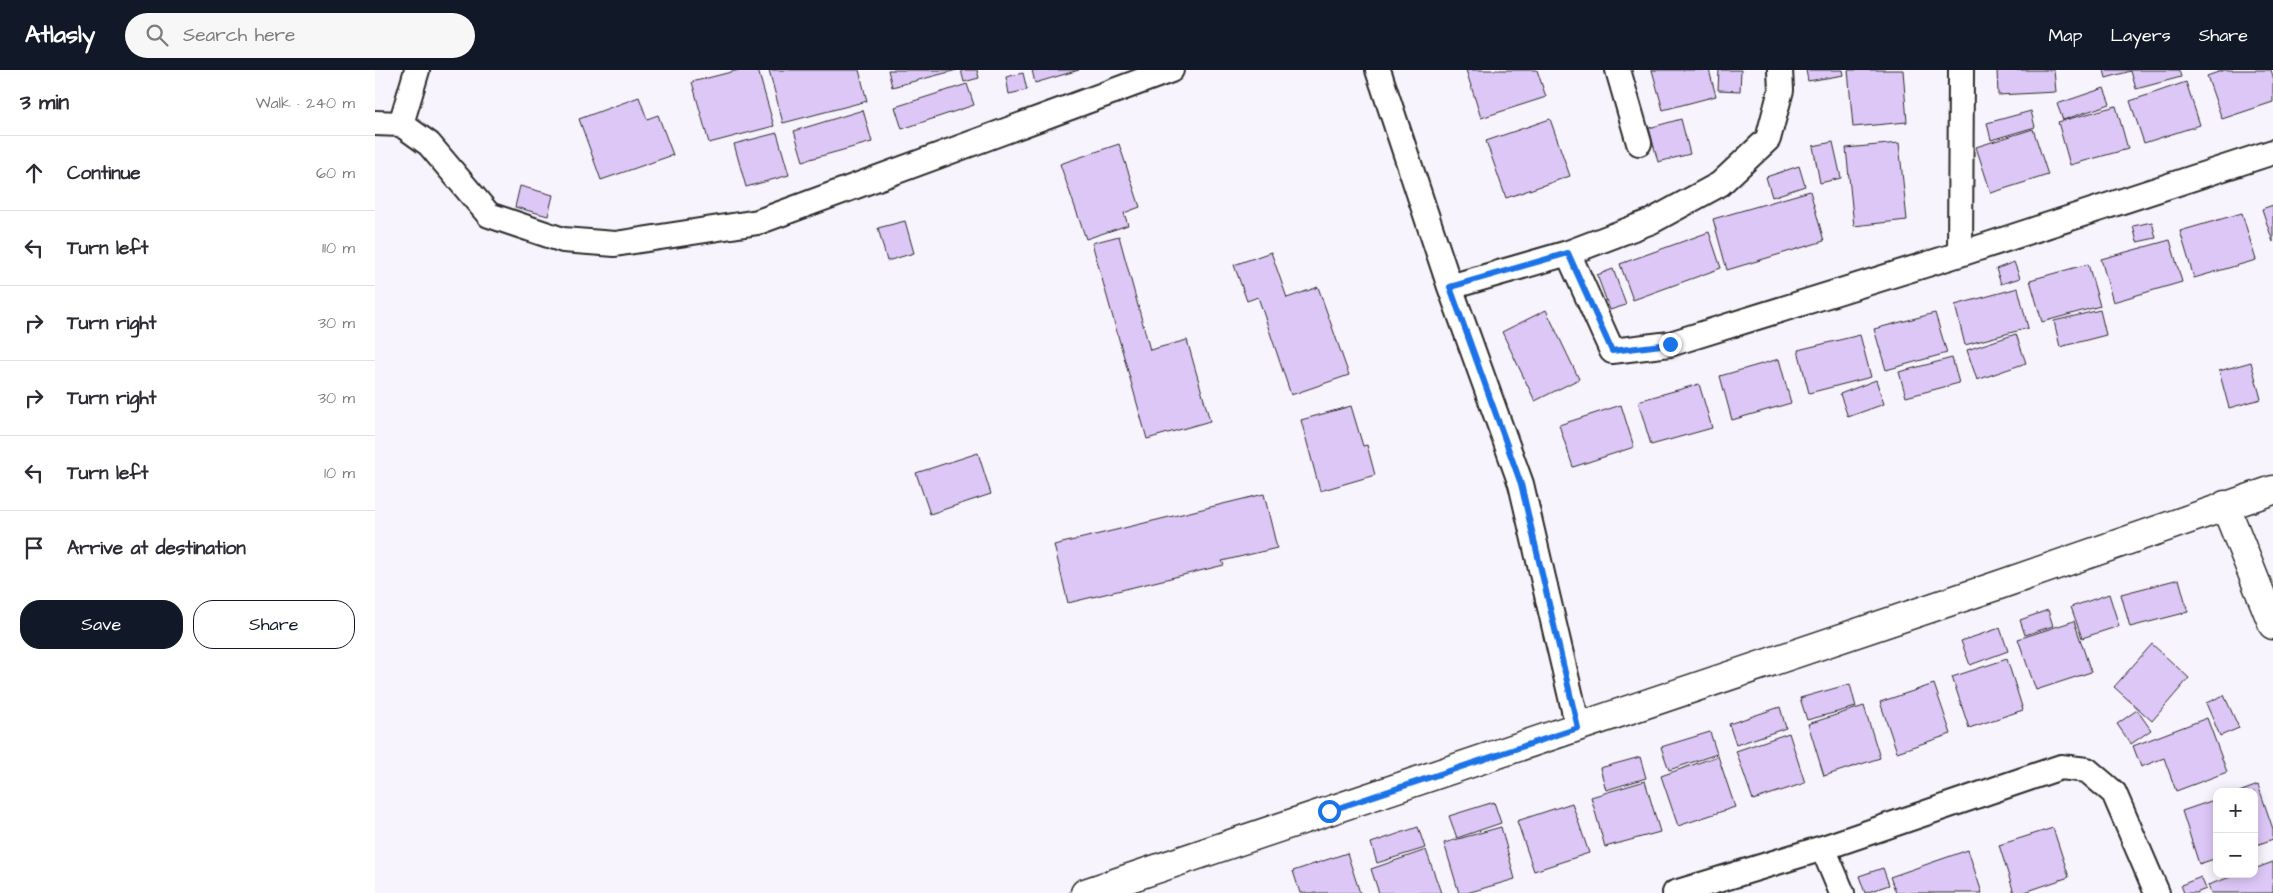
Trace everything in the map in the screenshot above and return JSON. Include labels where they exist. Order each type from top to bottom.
[{"type":"street","points":[[401,124],[417,70]]},
{"type":"street","points":[[375,123],[401,124],[429,144],[489,215],[563,240],[615,244],[758,222],[1171,70]]},
{"type":"street","points":[[1378,70],[1450,287],[1521,484],[1578,728]]},
{"type":"street","points":[[1618,70],[1639,143]]},
{"type":"street","points":[[1450,287],[1568,253],[1652,221],[1720,184],[1768,139],[1781,90],[1780,70]]},
{"type":"street","points":[[1960,254],[1961,70]]},
{"type":"street","points":[[1568,253],[1612,351],[1670,344],[1960,254],[2273,152]]},
{"type":"street","points":[[1085,893],[1999,586],[2225,505],[2273,490]]},
{"type":"street","points":[[2225,505],[2273,626]]},
{"type":"street","points":[[1675,893],[1823,848],[2061,767],[2087,770],[2114,793],[2157,893]]},
{"type":"street","points":[[1823,848],[1842,893]]},
{"type":"building","points":[[739,70],[758,70],[774,126],[709,143],[692,82]]},
{"type":"building","points":[[769,70],[859,70],[867,101],[783,123]]},
{"type":"building","points":[[888,70],[957,70],[892,87]]},
{"type":"building","points":[[961,70],[977,70],[979,78],[964,82]]},
{"type":"building","points":[[1032,70],[1079,70],[1035,83]]},
{"type":"building","points":[[1466,70],[1537,70],[1546,97],[1481,118]]},
{"type":"building","points":[[1652,70],[1709,70],[1716,96],[1663,110]]},
{"type":"building","points":[[1719,70],[1741,70],[1740,91],[1718,90]]},
{"type":"building","points":[[1806,70],[1843,70],[1844,75],[1808,81]]},
{"type":"building","points":[[1848,70],[1903,70],[1907,122],[1853,127]]},
{"type":"building","points":[[1997,70],[2054,70],[2056,92],[1998,95]]},
{"type":"building","points":[[2104,70],[2179,70],[2181,77],[2136,89],[2131,71],[2106,78]]},
{"type":"building","points":[[2224,70],[2271,70],[2273,76],[2273,102],[2222,119],[2207,76]]},
{"type":"building","points":[[1023,73],[1027,90],[1009,94],[1006,77]]},
{"type":"building","points":[[2186,82],[2200,125],[2144,143],[2130,101]]},
{"type":"building","points":[[967,84],[974,105],[902,129],[895,107]]},
{"type":"building","points":[[2104,88],[2110,104],[2063,120],[2057,104]]},
{"type":"building","points":[[639,97],[647,119],[658,115],[673,155],[601,180],[579,119]]},
{"type":"building","points":[[2116,106],[2128,149],[2070,165],[2058,122]]},
{"type":"building","points":[[863,110],[872,142],[803,161],[794,131]]},
{"type":"building","points":[[2031,111],[2035,127],[1991,140],[1987,123]]},
{"type":"building","points":[[1550,119],[1570,176],[1506,198],[1486,141]]},
{"type":"building","points":[[1681,119],[1690,154],[1658,162],[1649,128]]},
{"type":"building","points":[[2033,129],[2048,175],[1991,193],[1976,147]]},
{"type":"building","points":[[777,133],[789,175],[746,187],[734,144]]},
{"type":"building","points":[[1833,142],[1841,178],[1820,183],[1813,146]]},
{"type":"building","points":[[1899,143],[1907,220],[1854,226],[1846,148]]},
{"type":"building","points":[[1119,144],[1140,207],[1124,213],[1128,225],[1086,239],[1060,164]]},
{"type":"building","points":[[1799,166],[1805,186],[1772,197],[1766,177]]},
{"type":"building","points":[[520,186],[553,195],[548,216],[515,207]]},
{"type":"building","points":[[1810,191],[1824,241],[1727,270],[1713,219]]},
{"type":"building","points":[[2273,205],[2273,242],[2262,209]]},
{"type":"building","points":[[2242,213],[2256,260],[2194,278],[2180,231]]},
{"type":"building","points":[[905,221],[914,253],[887,261],[878,228]]},
{"type":"building","points":[[2152,222],[2156,238],[2137,242],[2133,226]]},
{"type":"building","points":[[1709,232],[1721,268],[1633,300],[1620,264]]},
{"type":"building","points":[[1119,236],[1150,350],[1187,340],[1210,421],[1147,439],[1092,243]]},
{"type":"building","points":[[2170,240],[2182,282],[2113,302],[2101,259]]},
{"type":"building","points":[[1271,252],[1287,298],[1318,287],[1349,375],[1291,395],[1258,297],[1247,301],[1234,265]]},
{"type":"building","points":[[2014,262],[2020,278],[2001,284],[1996,269]]},
{"type":"building","points":[[2088,264],[2100,306],[2042,322],[2030,280]]},
{"type":"building","points":[[1613,269],[1626,305],[1610,310],[1597,275]]},
{"type":"building","points":[[2018,288],[2028,328],[1965,345],[1955,305]]},
{"type":"building","points":[[1546,310],[1579,379],[1535,401],[1502,332]]},
{"type":"building","points":[[2100,310],[2106,335],[2060,347],[2054,321]]},
{"type":"building","points":[[1935,313],[1947,353],[1886,370],[1874,329]]},
{"type":"building","points":[[2016,334],[2026,363],[1977,380],[1967,350]]},
{"type":"building","points":[[1860,335],[1871,377],[1809,393],[1798,350]]},
{"type":"building","points":[[1952,358],[1959,383],[1906,397],[1899,372]]},
{"type":"building","points":[[1779,359],[1791,403],[1732,420],[1720,376]]},
{"type":"building","points":[[2251,362],[2261,399],[2229,408],[2219,371]]},
{"type":"building","points":[[1876,380],[1884,404],[1848,417],[1840,394]]},
{"type":"building","points":[[1699,384],[1712,428],[1651,445],[1638,401]]},
{"type":"building","points":[[1621,405],[1634,447],[1573,467],[1559,425]]},
{"type":"building","points":[[1351,406],[1363,446],[1367,445],[1375,475],[1320,491],[1301,420]]},
{"type":"building","points":[[978,453],[991,494],[930,514],[916,473]]},
{"type":"building","points":[[1264,494],[1277,548],[1222,561],[1224,565],[1068,603],[1054,545]]},
{"type":"building","points":[[2179,579],[2188,612],[2130,627],[2121,594]]},
{"type":"building","points":[[2109,594],[2119,626],[2082,638],[2071,607]]},
{"type":"building","points":[[2048,610],[2053,626],[2025,635],[2020,620]]},
{"type":"building","points":[[2074,621],[2091,672],[2036,690],[2018,639]]},
{"type":"building","points":[[2000,628],[2008,651],[1970,665],[1961,641]]},
{"type":"building","points":[[2152,644],[2189,678],[2152,721],[2114,687]]},
{"type":"building","points":[[2007,659],[2023,710],[1969,728],[1952,677]]},
{"type":"building","points":[[1850,684],[1856,707],[1807,720],[1800,698]]},
{"type":"building","points":[[1934,684],[1951,734],[1897,752],[1880,702]]},
{"type":"building","points":[[2224,695],[2239,728],[2220,736],[2206,703]]},
{"type":"building","points":[[1864,706],[1880,758],[1824,776],[1808,724]]},
{"type":"building","points":[[1780,707],[1786,728],[1736,745],[1729,724]]},
{"type":"building","points":[[2137,710],[2151,730],[2131,744],[2117,724]]},
{"type":"building","points":[[2207,718],[2227,772],[2176,791],[2164,758],[2141,767],[2133,746]]},
{"type":"building","points":[[1710,732],[1717,754],[1669,770],[1661,747]]},
{"type":"building","points":[[1789,733],[1805,783],[1753,800],[1736,751]]},
{"type":"building","points":[[1718,756],[1735,807],[1678,826],[1661,776]]},
{"type":"building","points":[[1640,757],[1646,778],[1606,790],[1600,768]]},
{"type":"building","points":[[1645,781],[1660,832],[1605,847],[1591,797]]},
{"type":"building","points":[[2258,785],[2273,829],[2273,839],[2258,845],[2258,788],[2250,788]]},
{"type":"building","points":[[2213,800],[2213,859],[2199,864],[2182,811]]},
{"type":"building","points":[[1494,802],[1501,823],[1457,838],[1449,816]]},
{"type":"building","points":[[1572,803],[1589,853],[1534,871],[1517,821]]},
{"type":"building","points":[[1418,827],[1425,848],[1377,863],[1371,843]]},
{"type":"building","points":[[1501,827],[1515,879],[1467,893],[1459,893],[1444,843]]},
{"type":"building","points":[[2053,828],[2069,877],[2022,893],[2014,893],[1999,845]]},
{"type":"building","points":[[1426,850],[1441,893],[1379,893],[1371,869]]},
{"type":"building","points":[[1968,850],[1982,893],[1896,893],[1890,877]]},
{"type":"building","points":[[1347,853],[1360,893],[1300,893],[1293,871]]},
{"type":"building","points":[[2273,862],[2273,893],[2211,893],[2208,885],[2228,878],[2258,878],[2258,868]]},
{"type":"building","points":[[1883,868],[1889,885],[1865,893],[1859,876]]},
{"type":"building","points":[[2201,877],[2206,889],[2196,893],[2184,893],[2181,885]]},
{"type":"route","points":[[1329,811],[1578,728],[1521,484],[1450,287],[1568,253],[1612,351],[1670,344]]}]
